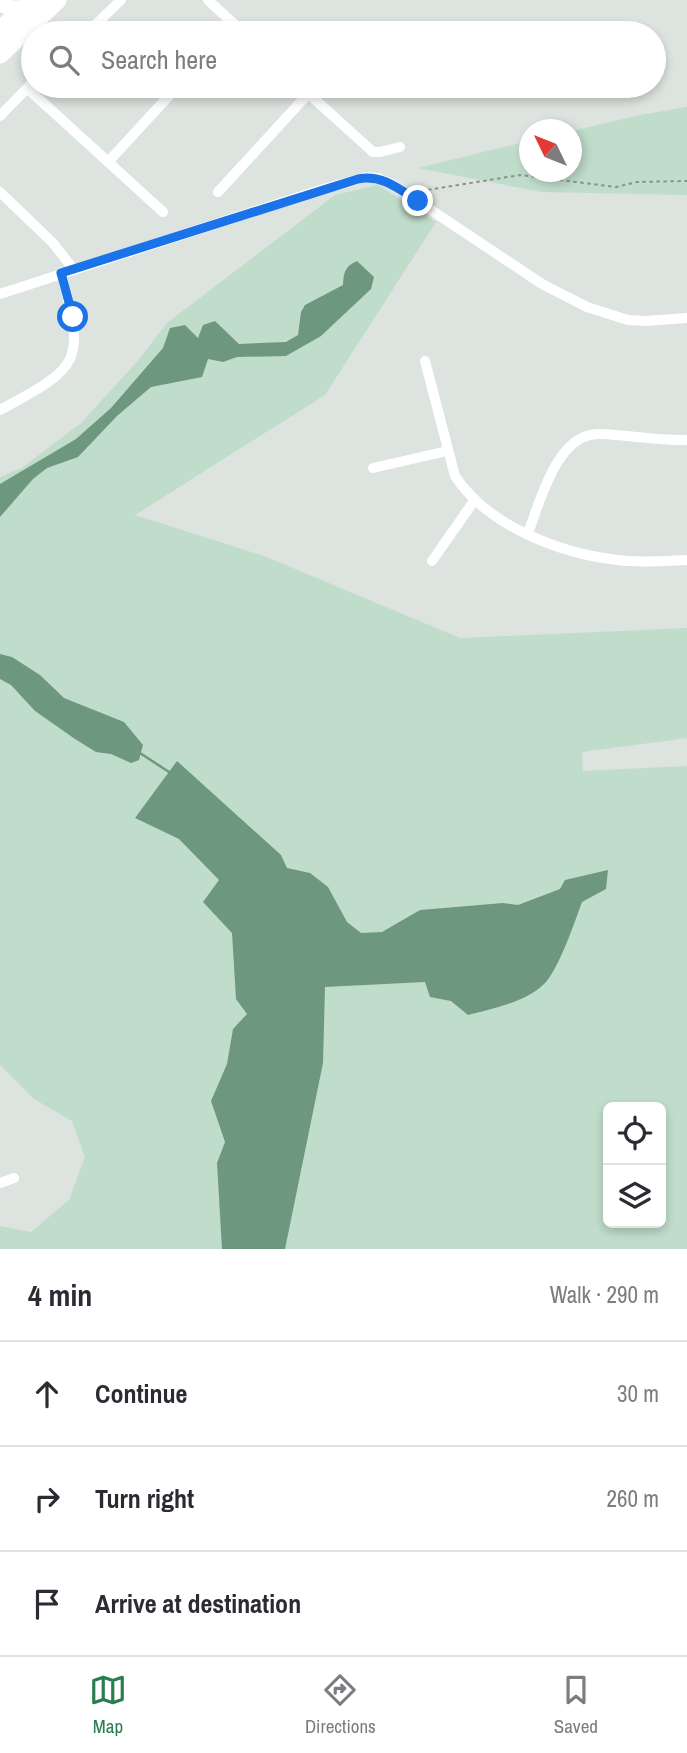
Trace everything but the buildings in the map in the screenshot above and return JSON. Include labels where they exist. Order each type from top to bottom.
[{"type":"highway","points":[[35,21],[57,0]]},
{"type":"highway","points":[[0,30],[28,4]]},
{"type":"highway","points":[[0,54],[21,34]]},
{"type":"street","points":[[99,21],[121,0]]},
{"type":"street","points":[[208,0],[224,21]]},
{"type":"street","points":[[0,4],[11,8],[28,4]]},
{"type":"street","points":[[0,116],[21,94]]},
{"type":"street","points":[[43,98],[163,212]]},
{"type":"street","points":[[108,162],[167,98]]},
{"type":"street","points":[[218,192],[297,98]]},
{"type":"street","points":[[313,98],[373,152],[400,147]]},
{"type":"street","points":[[0,294],[358,179],[378,178],[406,193],[542,284],[587,307],[628,320],[687,318]]},
{"type":"street","points":[[0,192],[58,248],[74,270]]},
{"type":"street","points":[[0,410],[50,382],[60,374],[71,358],[74,349],[74,327],[61,273]]},
{"type":"street","points":[[425,361],[455,476],[474,501],[500,519],[528,533],[557,545],[603,558],[643,562],[687,560]]},
{"type":"street","points":[[528,533],[557,461],[580,438],[599,433],[687,440]]},
{"type":"street","points":[[373,468],[447,451]]},
{"type":"street","points":[[432,561],[474,501]]},
{"type":"street","points":[[0,1183],[14,1178]]},
{"type":"path","points":[[406,193],[520,174],[616,187],[637,182],[687,181]]},
{"type":"shaded area","points":[[687,107],[687,195],[542,192],[418,168],[519,143],[519,182],[582,182],[582,129]]},
{"type":"shaded area","points":[[378,185],[436,222],[325,395],[135,515],[264,556],[460,638],[687,628],[687,738],[582,752],[583,771],[687,766],[687,1249],[0,1249],[0,1226],[31,1232],[69,1200],[85,1157],[72,1121],[34,1099],[0,1065],[0,477],[22,468],[81,423],[136,363],[167,323],[335,195]]},
{"type":"shaded area","points":[[357,261],[374,277],[371,289],[321,336],[286,356],[237,357],[223,362],[208,359],[202,377],[151,387],[117,416],[78,457],[47,468],[33,479],[0,517],[0,484],[76,439],[111,408],[163,348],[170,328],[185,325],[198,338],[203,325],[215,321],[239,344],[286,342],[298,335],[301,312],[305,305],[343,285],[346,271]]},
{"type":"shaded area","points":[[0,654],[12,657],[40,675],[64,698],[124,722],[143,745],[139,760],[131,763],[111,754],[96,752],[35,711],[11,685],[0,679]]},
{"type":"shaded area","points":[[177,761],[281,855],[287,868],[310,873],[328,887],[347,922],[361,933],[382,932],[420,910],[503,903],[518,905],[560,889],[565,880],[608,870],[606,889],[582,902],[566,946],[549,978],[536,991],[518,1000],[468,1015],[451,1001],[430,997],[425,982],[325,987],[323,1063],[285,1249],[222,1249],[217,1163],[225,1142],[211,1101],[227,1064],[233,1029],[247,1014],[236,999],[232,933],[203,902],[219,880],[179,839],[135,818]]},
{"type":"waterway","points":[[140,753],[172,774]]},
{"type":"route","points":[[73,317],[61,273],[366,177],[385,180],[418,201]]}]
